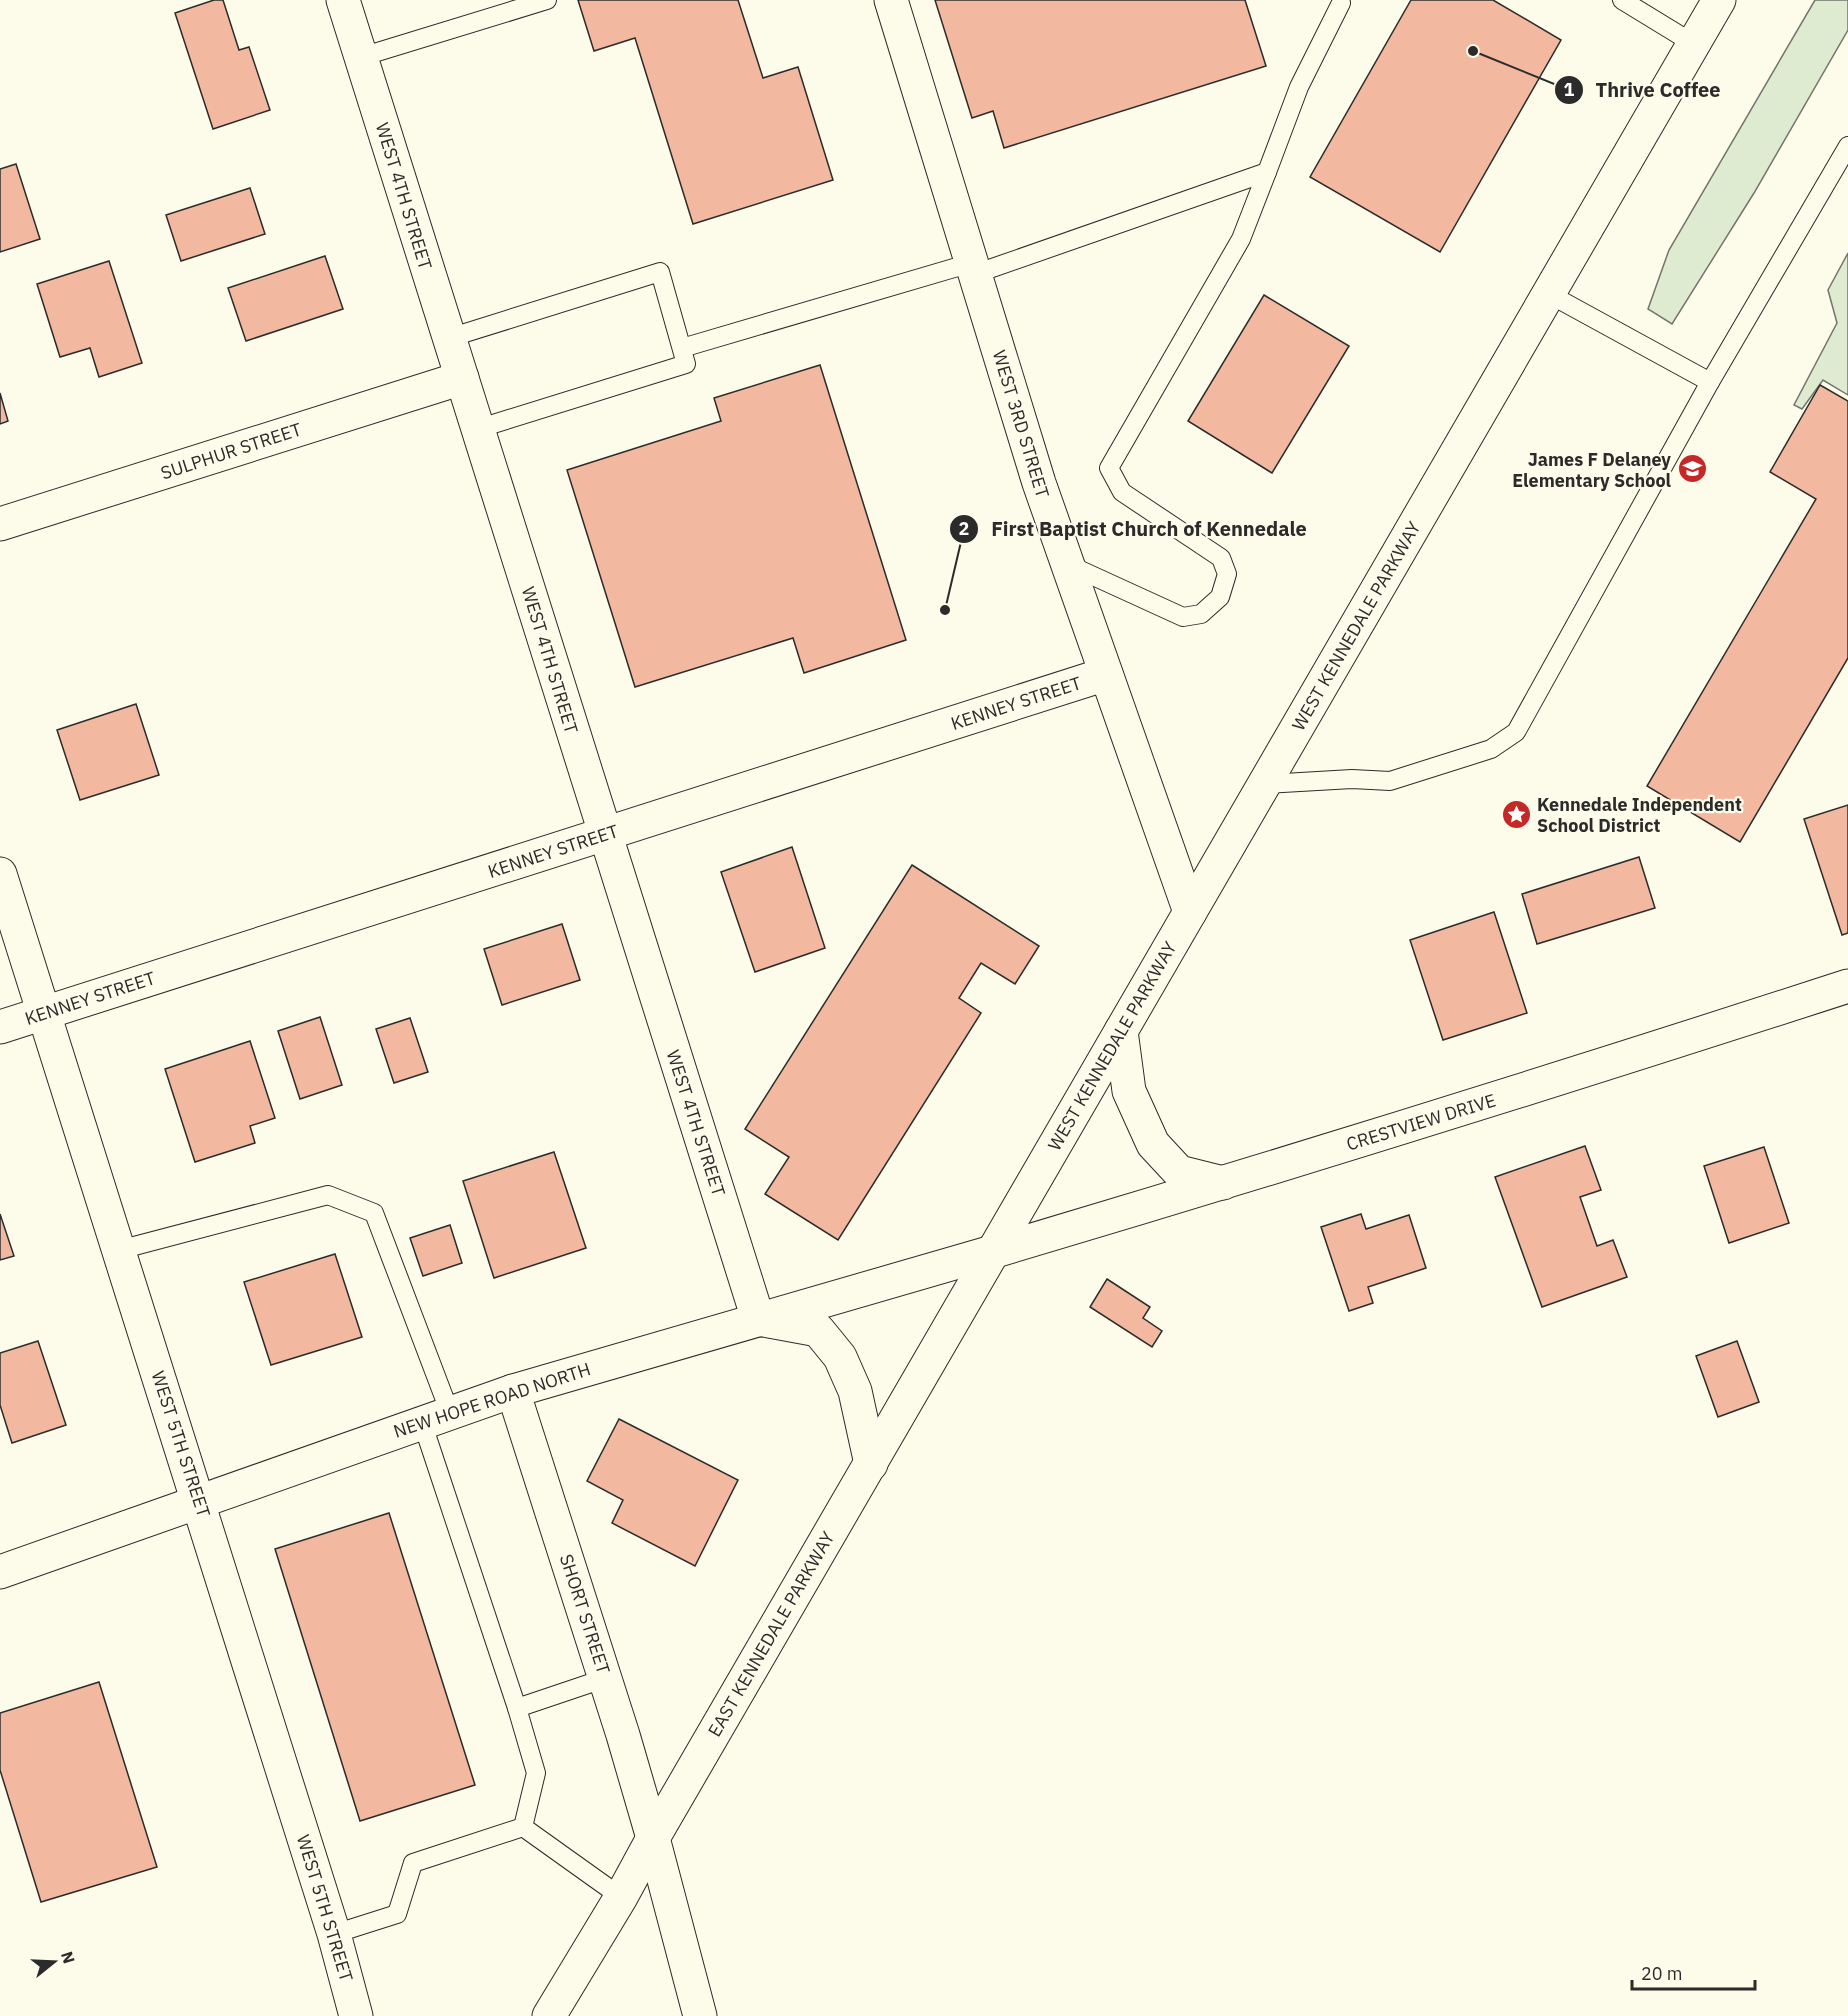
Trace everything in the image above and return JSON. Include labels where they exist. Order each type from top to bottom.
[{"type":"street","name":"WEST 4TH STREET","points":[[343,0],[758,1319]]},
{"type":"street","name":"WEST 3RD STREET","points":[[891,0],[1039,483],[1190,912]]},
{"type":"street","name":"WEST KENNEDALE PARKWAY","points":[[992,1252],[1719,0]]},
{"type":"street","name":"SULPHUR STREET","points":[[0,524],[462,378]]},
{"type":"street","name":"KENNEY STREET","points":[[0,1027],[1106,674]]},
{"type":"street","name":"WEST 5TH STREET","points":[[0,874],[334,1934],[356,2016]]},
{"type":"street","name":"CRESTVIEW DRIVE","points":[[992,1252],[1574,1074],[1848,986]]},
{"type":"street","points":[[1120,1031],[1129,1091],[1153,1144],[1179,1172],[1223,1183]]},
{"type":"street","name":"NEW HOPE ROAD NORTH","points":[[0,1572],[199,1503],[300,1464],[513,1391],[992,1252]]},
{"type":"street","name":"EAST KENNEDALE PARKWAY","points":[[549,2016],[621,1897],[992,1252]]},
{"type":"street","points":[[758,1319],[818,1330],[840,1357],[855,1391],[871,1464]]},
{"type":"street","name":"SHORT STREET","points":[[513,1391],[606,1678],[653,1838],[700,2016]]},
{"type":"lane","points":[[361,57],[548,0]]},
{"type":"lane","points":[[1622,0],[1694,44]]},
{"type":"lane","points":[[1067,564],[1183,617],[1201,614],[1220,597],[1227,574],[1221,558],[1122,492],[1109,468],[1241,239],[1299,87],[1341,1]]},
{"type":"lane","points":[[1264,784],[1352,779],[1390,781],[1491,749],[1516,732],[1710,382],[1848,146]]},
{"type":"lane","points":[[682,348],[973,269],[1268,172]]},
{"type":"lane","points":[[449,338],[660,272],[686,364],[477,429]]},
{"type":"lane","points":[[1549,294],[1710,382]]},
{"type":"lane","points":[[119,1251],[328,1195],[374,1213],[436,1418],[536,1773],[524,1827]]},
{"type":"lane","points":[[517,1708],[606,1678]]},
{"type":"lane","points":[[334,1934],[397,1914],[413,1863],[524,1827]]},
{"type":"lane","points":[[524,1827],[621,1897]]},
{"type":"green space","points":[[1815,0],[1848,0],[1848,30],[1754,193],[1672,324],[1648,309],[1669,250]]},
{"type":"green space","points":[[1848,253],[1848,395],[1823,380],[1802,409],[1794,405],[1837,323],[1828,290]]},
{"type":"building","points":[[214,0],[223,0],[239,50],[249,47],[270,110],[213,129],[175,13]]},
{"type":"building","points":[[578,0],[738,0],[763,78],[798,67],[833,180],[693,224],[635,38],[594,51]]},
{"type":"building","points":[[935,0],[1245,0],[1266,66],[1004,148],[993,111],[972,118]]},
{"type":"building","points":[[1411,0],[1493,0],[1561,40],[1440,252],[1310,177]]},
{"type":"building","points":[[16,164],[40,239],[0,252],[0,169]]},
{"type":"building","points":[[250,188],[265,234],[181,261],[166,215]]},
{"type":"building","points":[[325,256],[343,309],[246,341],[228,288]]},
{"type":"building","points":[[109,261],[142,363],[99,377],[90,348],[60,357],[37,284]]},
{"type":"building","points":[[1264,295],[1349,346],[1272,473],[1188,421]]},
{"type":"building","points":[[820,365],[906,640],[804,673],[793,638],[635,687],[567,470],[721,421],[714,398]]},
{"type":"building","points":[[1820,385],[1848,401],[1848,658],[1740,842],[1647,786],[1816,499],[1770,472]]},
{"type":"building","points":[[0,393],[8,421],[0,424]]},
{"type":"building","points":[[136,704],[159,775],[80,800],[57,730]]},
{"type":"building","points":[[1848,805],[1848,933],[1842,935],[1804,819]]},
{"type":"building","points":[[792,847],[825,948],[755,972],[721,872]]},
{"type":"building","points":[[1639,857],[1655,908],[1537,944],[1522,894]]},
{"type":"building","points":[[912,865],[1039,946],[1015,984],[981,963],[959,998],[981,1013],[838,1240],[765,1194],[789,1157],[745,1129]]},
{"type":"building","points":[[1494,912],[1527,1013],[1443,1040],[1410,940]]},
{"type":"building","points":[[562,924],[580,980],[502,1005],[484,949]]},
{"type":"building","points":[[320,1017],[342,1085],[300,1099],[278,1031]]},
{"type":"building","points":[[410,1018],[428,1072],[394,1083],[376,1029]]},
{"type":"building","points":[[250,1041],[275,1118],[250,1126],[255,1143],[195,1162],[165,1069]]},
{"type":"building","points":[[1585,1146],[1601,1190],[1580,1197],[1597,1246],[1613,1240],[1627,1277],[1542,1307],[1495,1177]]},
{"type":"building","points":[[1764,1147],[1789,1223],[1729,1243],[1704,1166]]},
{"type":"building","points":[[554,1152],[586,1248],[494,1278],[463,1181]]},
{"type":"building","points":[[0,1214],[14,1256],[0,1260]]},
{"type":"building","points":[[1361,1214],[1366,1229],[1409,1215],[1426,1268],[1368,1287],[1373,1303],[1349,1311],[1321,1227]]},
{"type":"building","points":[[450,1225],[462,1263],[423,1276],[410,1238]]},
{"type":"building","points":[[335,1254],[362,1337],[271,1365],[244,1282]]},
{"type":"building","points":[[1107,1279],[1150,1307],[1143,1318],[1162,1331],[1152,1347],[1090,1307]]},
{"type":"building","points":[[38,1341],[66,1425],[12,1443],[0,1405],[0,1353]]},
{"type":"building","points":[[1737,1341],[1759,1402],[1718,1417],[1696,1356]]},
{"type":"building","points":[[619,1419],[738,1480],[695,1566],[612,1523],[623,1500],[587,1481]]},
{"type":"building","points":[[389,1513],[475,1785],[360,1821],[275,1549]]},
{"type":"building","points":[[99,1682],[157,1867],[41,1902],[0,1770],[0,1713]]},
{"type":"place","name":"Thrive Coffee","points":[[1473,51]]},
{"type":"place","name":"James F Delaney Elementary School","points":[[1692,469]]},
{"type":"place","name":"First Baptist Church of Kennedale","points":[[945,610]]},
{"type":"place","name":"Kennedale Independent School District","points":[[1516,814]]}]
